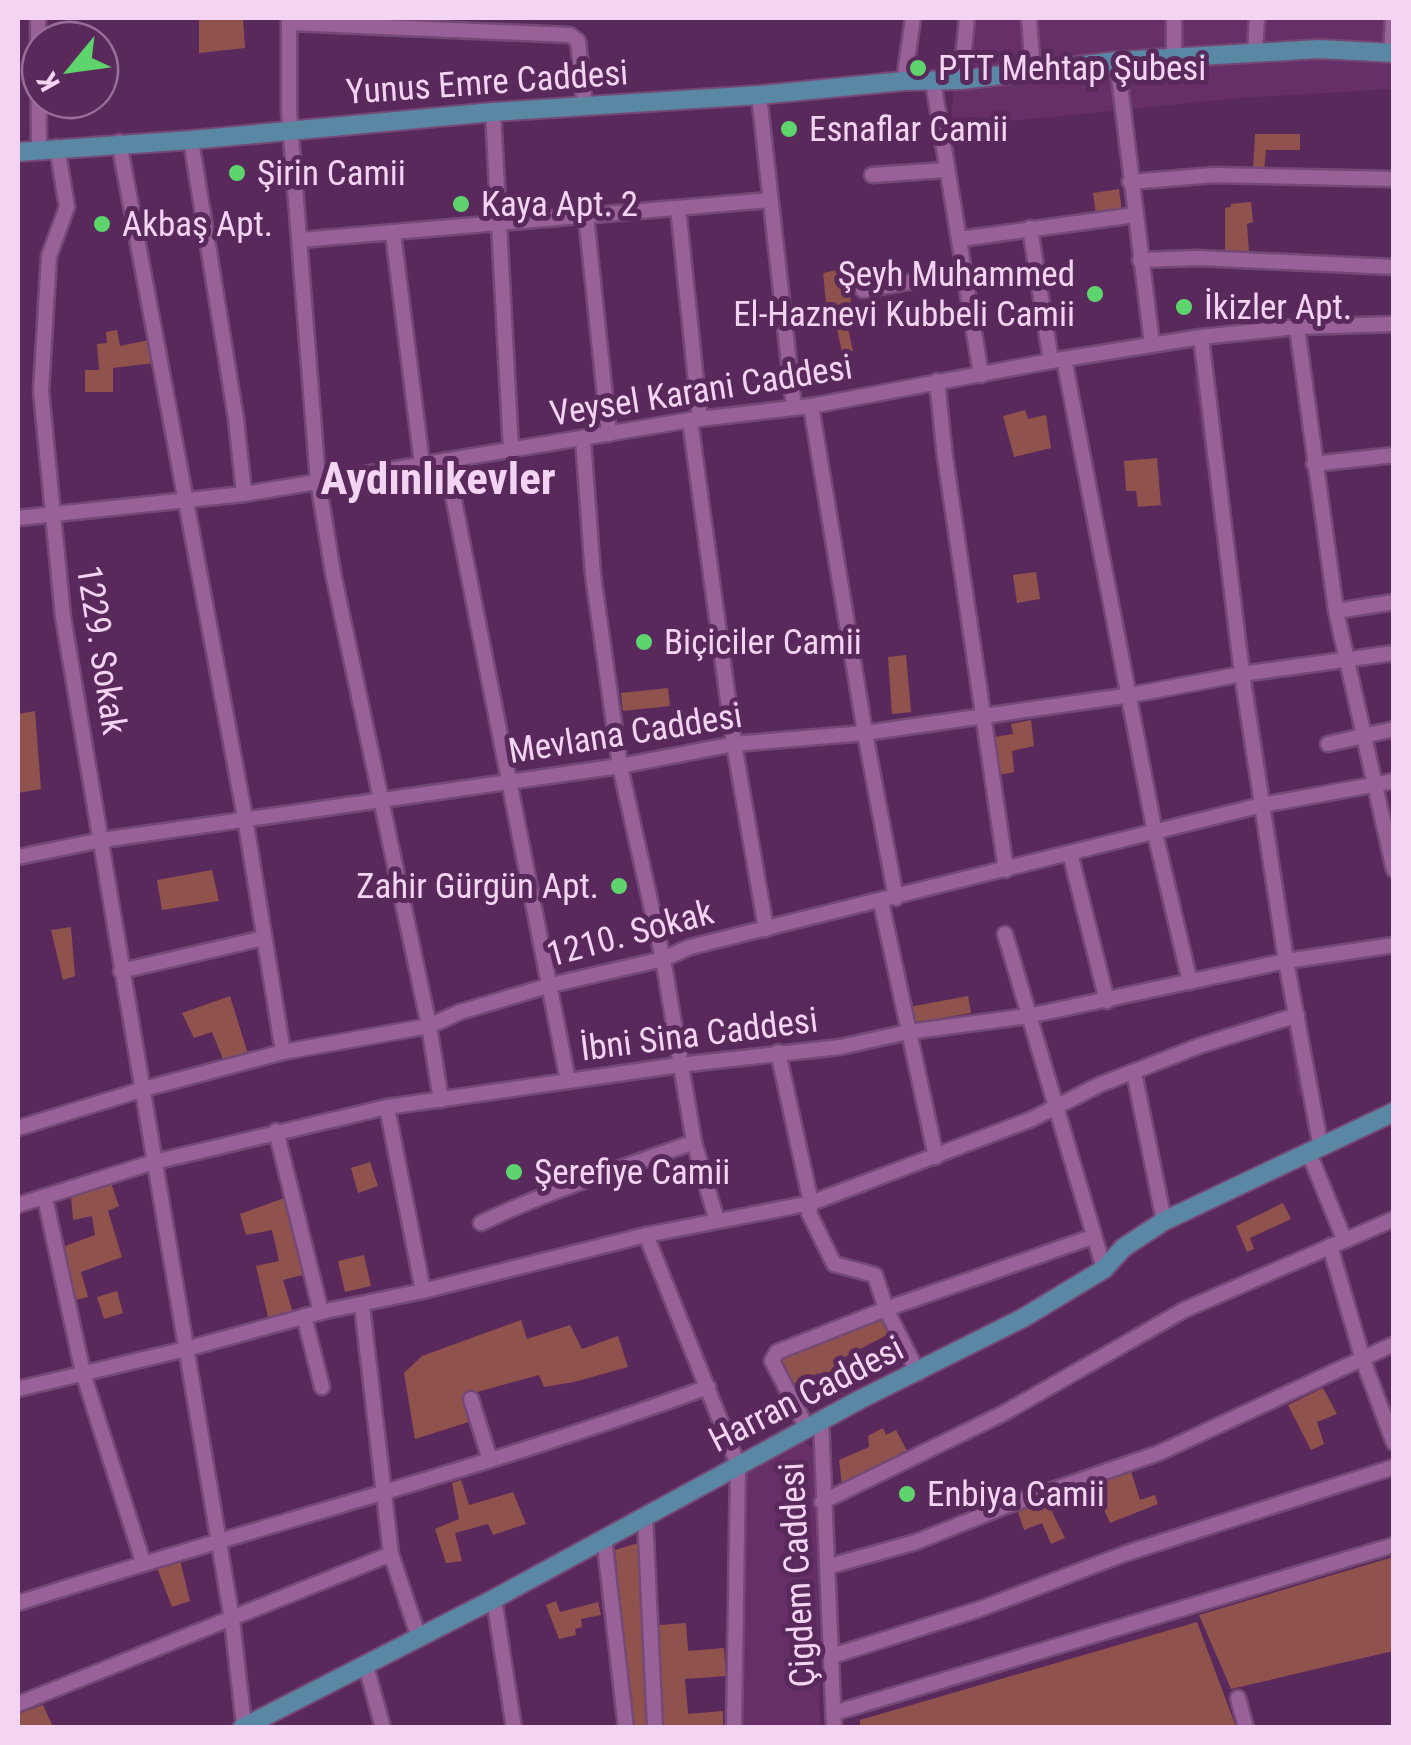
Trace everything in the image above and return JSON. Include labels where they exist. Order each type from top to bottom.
[{"type":"main road","name":"Yunus Emre Caddesi","points":[[18,152],[492,112],[961,80],[1117,61],[1319,49],[1392,53]]},
{"type":"main road","name":"Harran Caddesi","points":[[243,1727],[494,1599],[814,1424],[1024,1318],[1104,1269],[1123,1248],[1164,1221],[1394,1112]]},
{"type":"street","name":"1229. Sokak","points":[[38,18],[48,148],[68,207],[49,256],[41,391],[63,617],[232,1620],[243,1727]]},
{"type":"street","points":[[904,81],[913,18]]},
{"type":"street","points":[[961,80],[967,18]]},
{"type":"street","points":[[1030,18],[1033,72]]},
{"type":"street","points":[[1174,18],[1174,58]]},
{"type":"street","points":[[1392,53],[1393,18]]},
{"type":"street","points":[[441,1100],[430,1026],[333,572],[318,481],[292,130],[289,20],[570,35],[578,41],[586,108]]},
{"type":"street","points":[[1255,53],[1256,23]]},
{"type":"street","points":[[1117,61],[1152,344]]},
{"type":"street","points":[[933,81],[981,374]]},
{"type":"street","points":[[759,96],[794,408]]},
{"type":"street","points":[[492,112],[511,450]]},
{"type":"street","points":[[191,140],[236,419],[244,494]]},
{"type":"street","points":[[119,142],[188,501],[283,1052]]},
{"type":"street","points":[[872,175],[946,170]]},
{"type":"street","points":[[1130,182],[1214,175],[1394,180]]},
{"type":"street","points":[[300,240],[769,200]]},
{"type":"street","points":[[678,208],[695,420],[734,744],[766,929]]},
{"type":"street","points":[[960,238],[1135,215]]},
{"type":"street","points":[[586,216],[609,434]]},
{"type":"street","points":[[1030,228],[1131,695],[1155,833],[1190,982]]},
{"type":"street","points":[[393,233],[422,464]]},
{"type":"street","points":[[1140,260],[1198,258],[1394,267]]},
{"type":"street","points":[[862,290],[966,272]]},
{"type":"street","name":"Veysel Karani Caddesi","points":[[18,518],[244,494],[695,420],[811,406],[1152,344],[1297,327],[1394,324]]},
{"type":"street","points":[[1297,327],[1336,611],[1394,870]]},
{"type":"street","points":[[1201,338],[1242,674],[1315,1150],[1363,1360],[1394,1443]]},
{"type":"street","points":[[938,381],[945,458],[1006,870]]},
{"type":"street","points":[[811,406],[865,733],[908,1032],[936,1157]]},
{"type":"street","points":[[583,439],[594,575],[620,766],[663,960],[694,1142],[717,1221]]},
{"type":"street","points":[[1314,464],[1394,455]]},
{"type":"street","points":[[446,460],[568,1081]]},
{"type":"street","points":[[1336,611],[1394,602]]},
{"type":"street","name":"Mevlana Caddesi","points":[[18,857],[245,818],[620,766],[734,744],[865,733],[1394,652]]},
{"type":"street","points":[[1328,744],[1394,729]]},
{"type":"street","name":"1210. Sokak","points":[[18,1128],[283,1052],[430,1026],[460,1012],[663,960],[690,947],[1262,805],[1394,782]]},
{"type":"street","points":[[1070,853],[1107,1001]]},
{"type":"street","points":[[1005,934],[1104,1269]]},
{"type":"street","points":[[121,970],[264,938]]},
{"type":"street","name":"İbni Sina Caddesi","points":[[18,1205],[154,1162],[386,1107],[840,1046],[908,1032],[1028,1016],[1286,961],[1394,945]]},
{"type":"street","points":[[18,1389],[321,1312],[423,1292],[646,1236],[811,1203],[1032,1120],[1134,1072],[1297,1015]]},
{"type":"street","points":[[778,1052],[813,1224],[834,1264],[875,1275],[886,1309],[918,1373]]},
{"type":"street","points":[[1134,1072],[1164,1221]]},
{"type":"street","points":[[386,1107],[423,1292]]},
{"type":"street","points":[[276,1131],[321,1312]]},
{"type":"street","points":[[481,1223],[542,1194],[694,1142]]},
{"type":"street","points":[[44,1198],[83,1373],[143,1562]]},
{"type":"street","points":[[822,1502],[1004,1413],[1184,1310],[1394,1219]]},
{"type":"street","points":[[646,1236],[738,1465],[734,1728]]},
{"type":"street","points":[[814,1424],[772,1355],[886,1309],[1092,1237]]},
{"type":"street","points":[[362,1306],[391,1554],[419,1638]]},
{"type":"street","points":[[304,1316],[322,1387]]},
{"type":"street","points":[[830,1566],[916,1542],[1158,1453],[1394,1344]]},
{"type":"street","points":[[18,1603],[217,1539],[490,1460],[708,1387]]},
{"type":"street","points":[[471,1399],[490,1460]]},
{"type":"street","name":"Çigdem Caddesi","points":[[814,1424],[830,1566],[834,1720]]},
{"type":"street","points":[[832,1656],[980,1609],[1124,1554],[1394,1467]]},
{"type":"street","points":[[644,1516],[655,1728]]},
{"type":"street","points":[[604,1538],[626,1728]]},
{"type":"street","points":[[834,1720],[1394,1546]]},
{"type":"street","points":[[18,1704],[391,1554]]},
{"type":"street","points":[[494,1599],[514,1728]]},
{"type":"street","points":[[366,1666],[382,1728]]},
{"type":"street","points":[[1238,1698],[1246,1728]]},
{"type":"street","points":[[278,1708],[284,1728]]},
{"type":"shaded area","points":[[199,18],[243,18],[245,48],[199,53]]},
{"type":"shaded area","points":[[958,18],[1393,18],[1393,89],[1239,98],[951,127]]},
{"type":"shaded area","points":[[1255,134],[1300,134],[1300,150],[1266,150],[1264,171],[1253,171]]},
{"type":"shaded area","points":[[1119,189],[1122,212],[1096,215],[1093,193]]},
{"type":"shaded area","points":[[1251,202],[1253,222],[1247,224],[1249,253],[1225,254],[1225,208]]},
{"type":"shaded area","points":[[845,268],[855,327],[848,329],[853,351],[842,352],[831,302],[826,302],[823,273]]},
{"type":"shaded area","points":[[117,330],[120,346],[149,340],[154,363],[113,368],[113,392],[85,392],[85,370],[99,370],[97,344],[107,343],[106,332]]},
{"type":"shaded area","points":[[1207,371],[1316,1092],[1298,1096],[1193,376]]},
{"type":"shaded area","points":[[1025,410],[1028,419],[1046,415],[1051,448],[1014,457],[1003,416]]},
{"type":"shaded area","points":[[1157,458],[1161,505],[1138,507],[1136,491],[1126,491],[1124,461]]},
{"type":"shaded area","points":[[1036,572],[1040,599],[1017,603],[1013,575]]},
{"type":"shaded area","points":[[906,655],[911,712],[892,714],[888,657]]},
{"type":"shaded area","points":[[668,688],[670,706],[623,711],[621,693]]},
{"type":"shaded area","points":[[35,711],[41,789],[18,793],[18,714]]},
{"type":"shaded area","points":[[1031,720],[1034,746],[1012,751],[1014,772],[999,775],[994,737],[1013,734],[1011,724]]},
{"type":"shaded area","points":[[212,870],[219,901],[162,910],[157,880]]},
{"type":"shaded area","points":[[71,927],[75,976],[63,980],[51,930]]},
{"type":"shaded area","points":[[230,996],[249,1057],[225,1064],[212,1032],[194,1038],[182,1013]]},
{"type":"shaded area","points":[[968,996],[971,1013],[912,1023],[909,1007]]},
{"type":"shaded area","points":[[370,1162],[378,1186],[358,1193],[351,1168]]},
{"type":"shaded area","points":[[111,1183],[119,1206],[108,1211],[122,1257],[81,1272],[88,1297],[75,1300],[65,1246],[95,1235],[92,1216],[73,1220],[71,1196]]},
{"type":"shaded area","points":[[284,1198],[306,1274],[283,1280],[293,1313],[269,1321],[256,1266],[279,1261],[272,1230],[246,1235],[240,1214]]},
{"type":"shaded area","points":[[1283,1203],[1291,1219],[1250,1238],[1254,1249],[1247,1252],[1236,1226]]},
{"type":"shaded area","points":[[364,1255],[371,1286],[345,1292],[338,1261]]},
{"type":"shaded area","points":[[117,1291],[123,1313],[104,1319],[97,1297]]},
{"type":"shaded area","points":[[881,1315],[891,1333],[837,1361],[850,1390],[834,1399],[819,1373],[792,1385],[778,1356]]},
{"type":"shaded area","points":[[521,1320],[527,1339],[570,1325],[582,1349],[618,1336],[628,1367],[544,1387],[539,1375],[466,1395],[469,1422],[415,1439],[404,1373],[422,1356]]},
{"type":"shaded area","points":[[1323,1388],[1337,1414],[1317,1422],[1324,1444],[1311,1450],[1288,1405]]},
{"type":"shaded area","points":[[883,1428],[886,1435],[896,1430],[907,1451],[842,1485],[839,1460],[869,1447],[868,1436]]},
{"type":"shaded area","points":[[802,1440],[817,1452],[820,1727],[744,1727],[743,1474]]},
{"type":"shaded area","points":[[1131,1471],[1140,1500],[1155,1495],[1158,1504],[1110,1523],[1098,1496],[1084,1500],[1081,1489]]},
{"type":"shaded area","points":[[461,1480],[469,1505],[513,1492],[526,1524],[493,1535],[488,1524],[455,1533],[462,1561],[446,1563],[435,1529],[459,1519],[452,1483]]},
{"type":"shaded area","points":[[1062,1494],[1066,1504],[1052,1512],[1065,1538],[1051,1544],[1042,1523],[1024,1530],[1018,1512]]},
{"type":"shaded area","points":[[638,1543],[647,1728],[634,1727],[615,1550]]},
{"type":"shaded area","points":[[1393,1557],[1393,1651],[1231,1689],[1199,1615]]},
{"type":"shaded area","points":[[180,1560],[190,1601],[172,1607],[156,1565]]},
{"type":"shaded area","points":[[556,1601],[560,1612],[598,1602],[601,1615],[581,1619],[582,1627],[575,1629],[576,1635],[559,1639],[546,1605]]},
{"type":"shaded area","points":[[1197,1622],[1236,1727],[860,1727],[860,1720]]},
{"type":"shaded area","points":[[686,1623],[688,1651],[724,1648],[726,1676],[685,1679],[688,1714],[723,1711],[723,1727],[663,1727],[659,1625]]},
{"type":"shaded area","points":[[43,1705],[53,1727],[18,1727],[18,1714]]},
{"type":"place","name":"PTT Mehtap Şubesi","points":[[918,68]]},
{"type":"place","name":"Esnaflar Camii","points":[[789,129]]},
{"type":"place","name":"Şirin Camii","points":[[237,173]]},
{"type":"place","name":"Kaya Apt. 2","points":[[461,204]]},
{"type":"place","name":"Akbaş Apt.","points":[[102,224]]},
{"type":"place","name":"Şeyh Muhammed El-Haznevi Kubbeli Camii","points":[[1095,294]]},
{"type":"place","name":"İkizler Apt.","points":[[1184,307]]},
{"type":"place","name":"Biçiciler Camii","points":[[644,642]]},
{"type":"place","name":"Zahir Gürgün Apt.","points":[[619,886]]},
{"type":"place","name":"Şerefiye Camii","points":[[514,1172]]},
{"type":"place","name":"Enbiya Camii","points":[[907,1494]]},
{"type":"district","name":"Aydınlıkevler","points":[[438,478]]}]
